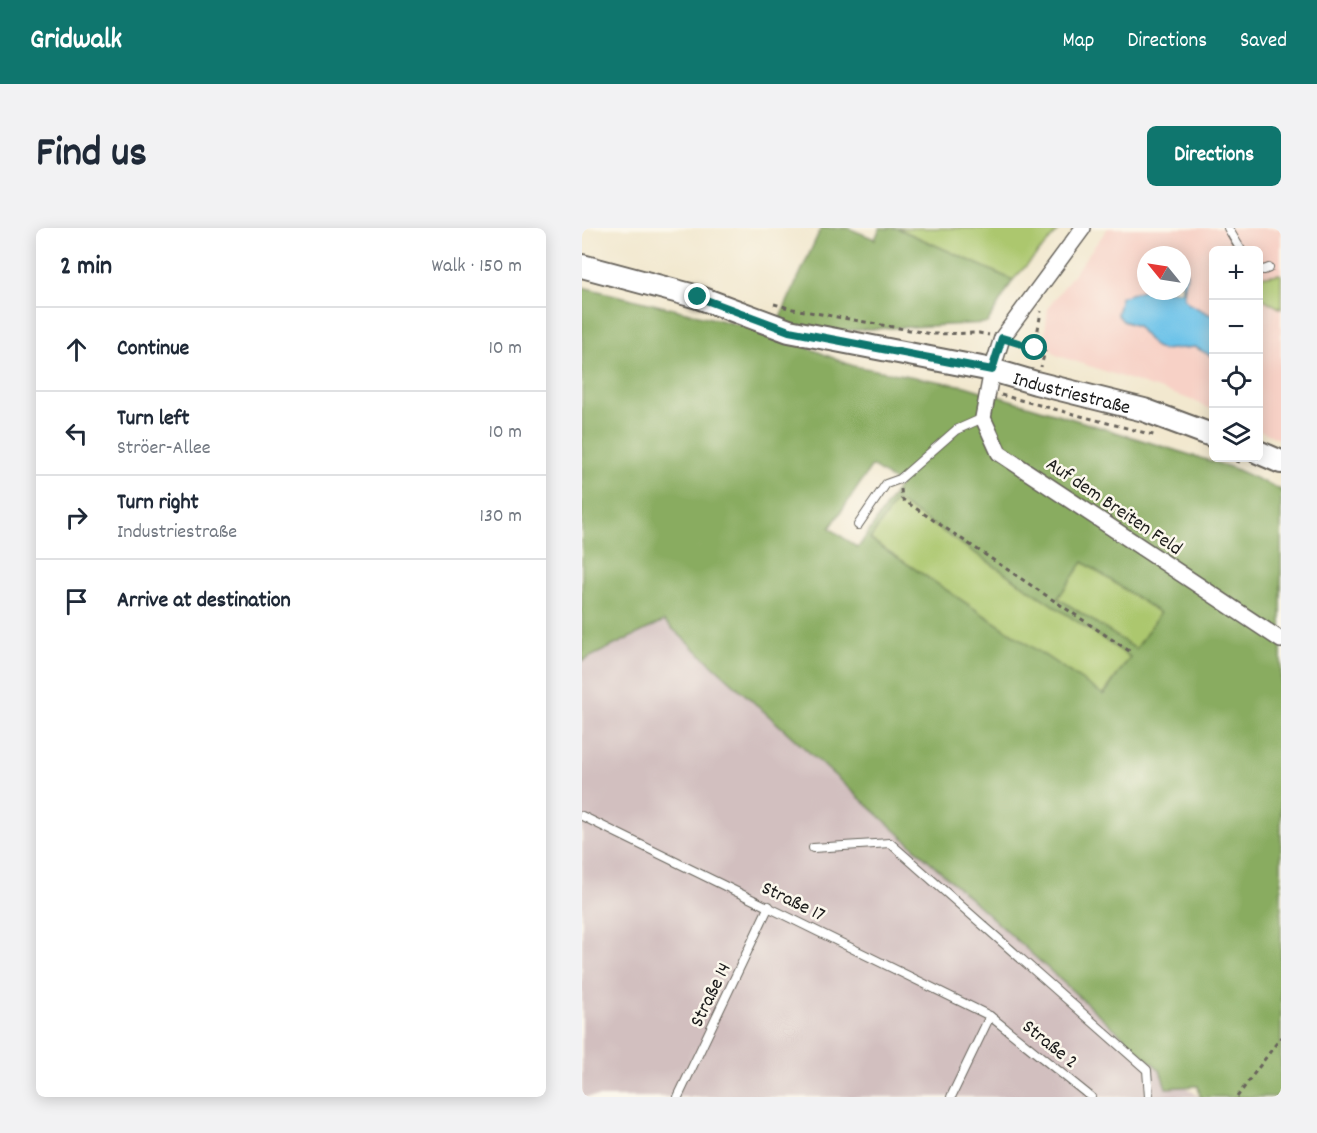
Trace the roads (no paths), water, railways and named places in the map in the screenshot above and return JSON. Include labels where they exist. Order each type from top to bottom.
[{"type":"main road","name":"Industriestraße","points":[[582,266],[698,297],[789,331],[990,380],[1033,393],[1144,410],[1209,434]]},
{"type":"main road","points":[[1263,455],[1281,462]]},
{"type":"street","points":[[983,418],[990,380],[1002,338],[1083,228]]},
{"type":"street","name":"Auf dem Breiten Feld","points":[[983,418],[999,453],[1281,640]]},
{"type":"lane","points":[[1228,228],[1239,246]]},
{"type":"lane","points":[[1263,270],[1269,268]]},
{"type":"lane","points":[[858,525],[886,484],[900,479],[956,430],[983,418]]},
{"type":"lane","name":"Straße 17","points":[[582,816],[990,1016]]},
{"type":"lane","points":[[813,848],[890,843],[1147,1070],[1149,1097]]},
{"type":"lane","name":"Straße 14","points":[[678,1097],[769,906]]},
{"type":"lane","points":[[951,1097],[990,1016]]},
{"type":"lane","name":"Straße 2","points":[[990,1016],[1091,1097]]},
{"type":"water","points":[[1137,292],[1137,300],[1186,300],[1209,314],[1209,355],[1195,347],[1162,350],[1154,346],[1137,326],[1123,321],[1117,314],[1121,297]]}]
